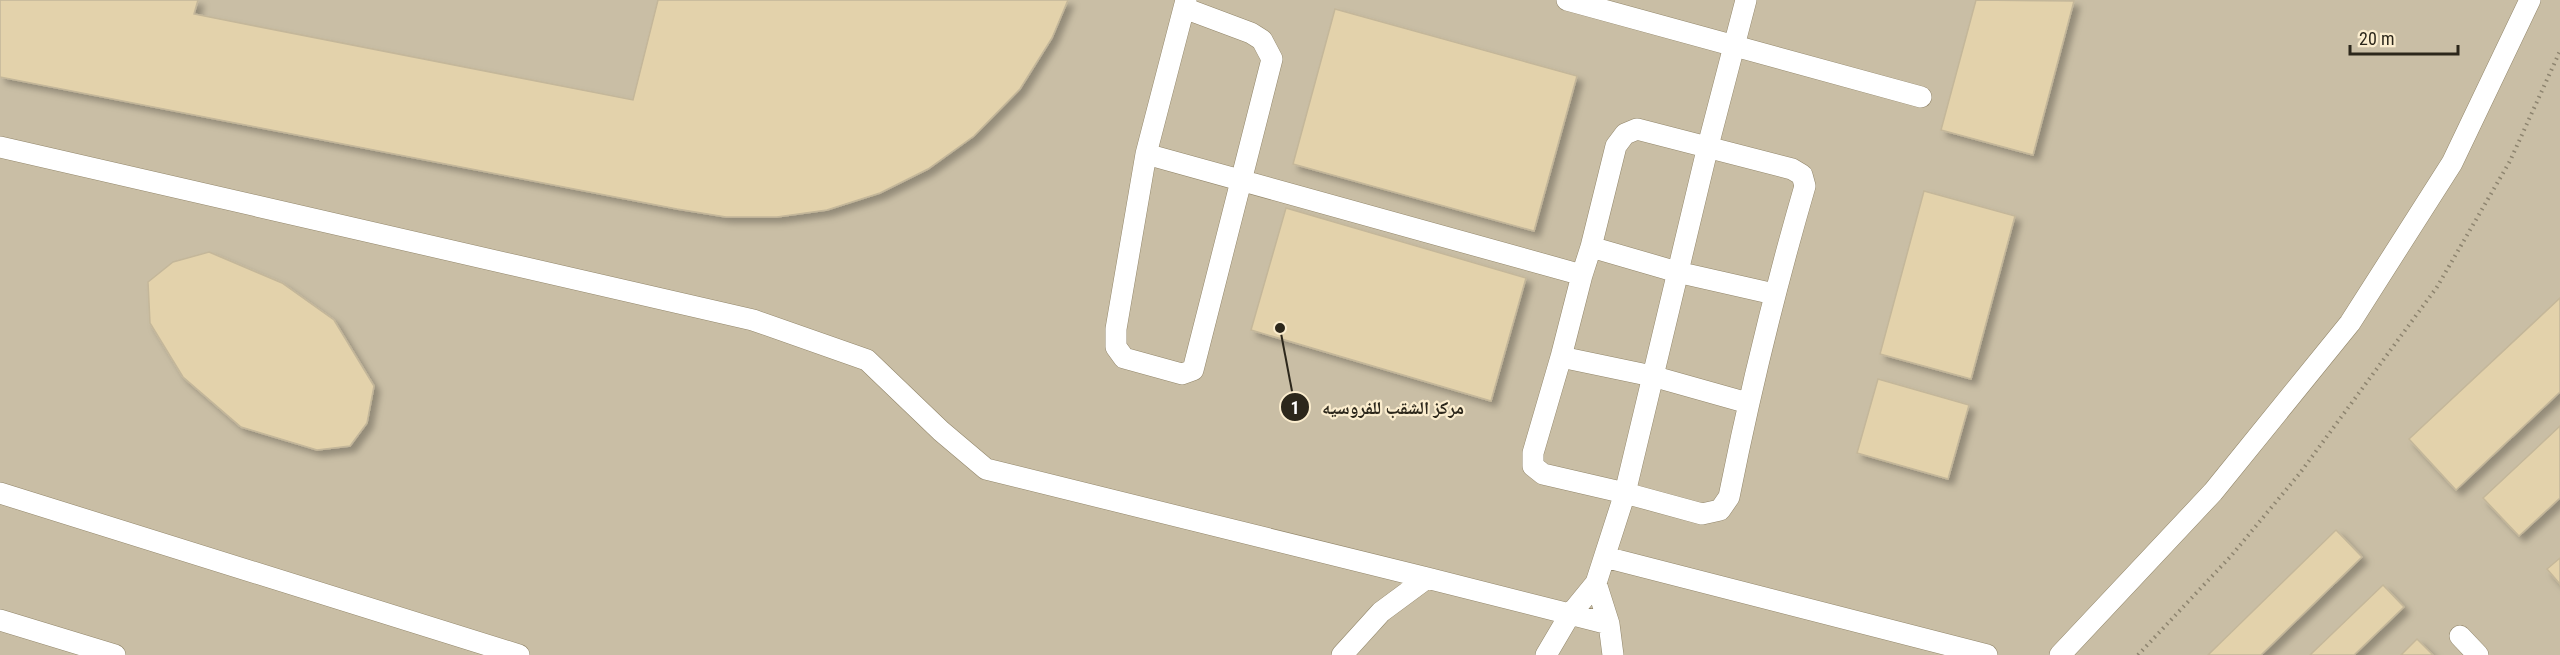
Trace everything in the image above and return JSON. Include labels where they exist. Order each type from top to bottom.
[{"type":"lane","points":[[1567,0],[1921,97]]},
{"type":"lane","points":[[1546,655],[1569,616],[1596,583],[1625,493],[1677,272],[1746,0]]},
{"type":"lane","points":[[2060,655],[2213,492],[2350,323],[2452,164],[2530,0]]},
{"type":"lane","points":[[1185,4],[1263,40],[1272,58],[1243,180],[1193,370],[1182,375],[1124,358],[1116,347],[1116,329],[1146,153],[1185,4]]},
{"type":"lane","points":[[1637,129],[1792,169],[1802,175],[1805,186],[1774,294],[1748,402],[1729,497],[1720,510],[1702,514],[1543,474],[1533,466],[1533,453],[1591,247],[1616,146],[1625,134],[1637,129]]},
{"type":"lane","points":[[0,147],[753,320],[867,360],[941,431],[986,469],[1426,578],[1569,616],[1609,624]]},
{"type":"lane","points":[[1146,153],[1582,274]]},
{"type":"lane","points":[[1591,247],[1677,272],[1774,294]]},
{"type":"lane","points":[[1561,357],[1652,376],[1748,402]]},
{"type":"lane","points":[[0,493],[519,655]]},
{"type":"lane","points":[[1605,557],[1987,655]]},
{"type":"lane","points":[[1342,655],[1381,612],[1426,578]]},
{"type":"lane","points":[[1596,583],[1609,624],[1613,655]]},
{"type":"lane","points":[[0,620],[115,655]]},
{"type":"lane","points":[[2460,636],[2478,655]]},
{"type":"path","points":[[2138,655],[2231,556],[2300,473],[2437,287],[2510,161],[2560,51]]},
{"type":"shaded area","points":[[0,0],[2560,0],[2560,655],[0,655]]},
{"type":"building","points":[[0,0],[198,0],[194,14],[633,100],[658,0],[1068,0],[1052,38],[1020,89],[974,136],[928,169],[880,193],[827,210],[777,217],[726,217],[0,77]]},
{"type":"building","points":[[1976,0],[2074,1],[2033,155],[1941,130]]},
{"type":"building","points":[[1335,9],[1577,76],[1534,231],[1293,164]]},
{"type":"building","points":[[1924,191],[2015,216],[1971,379],[1880,354]]},
{"type":"building","points":[[1286,208],[1526,278],[1491,401],[1251,330]]},
{"type":"building","points":[[209,252],[282,283],[334,320],[374,386],[367,423],[350,446],[317,450],[241,427],[183,377],[150,323],[148,282],[173,262]]},
{"type":"building","points":[[2560,298],[2560,392],[2456,490],[2409,439]]},
{"type":"building","points":[[1878,379],[1969,405],[1948,479],[1857,453]]},
{"type":"building","points":[[2560,426],[2560,498],[2519,536],[2483,498]]},
{"type":"building","points":[[2336,530],[2362,557],[2261,655],[2208,655]]},
{"type":"building","points":[[2560,558],[2560,584],[2547,569]]},
{"type":"building","points":[[2383,585],[2404,607],[2354,655],[2310,655]]},
{"type":"building","points":[[2417,639],[2433,655],[2401,655]]},
{"type":"place","name":"مركز الشقب للفروسيه","points":[[1280,328]]}]
